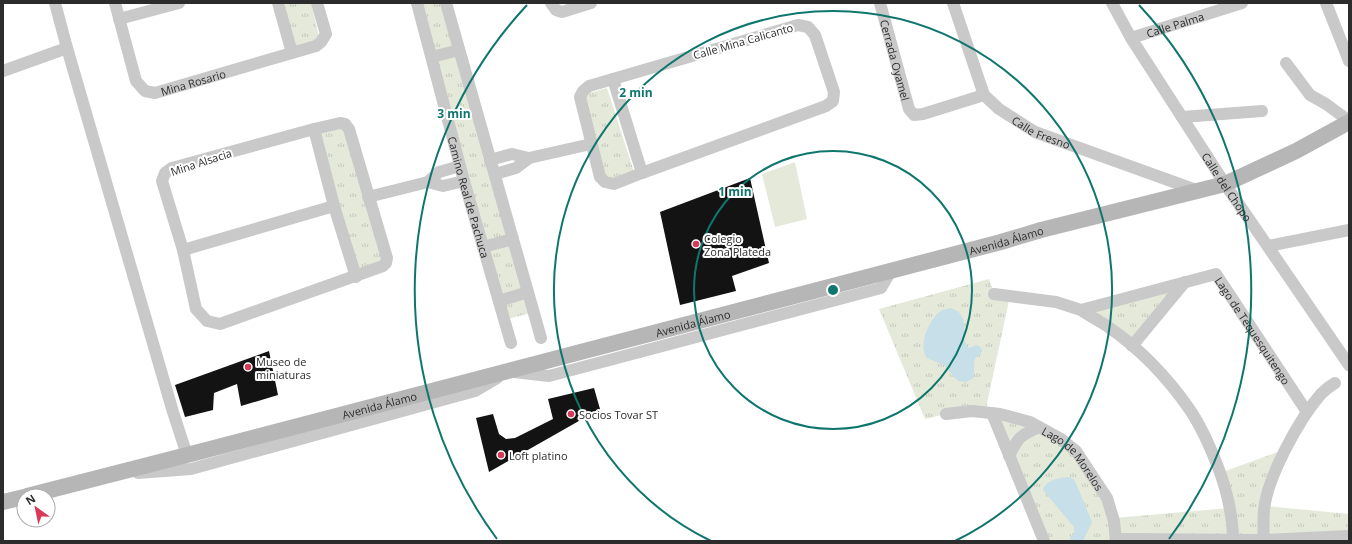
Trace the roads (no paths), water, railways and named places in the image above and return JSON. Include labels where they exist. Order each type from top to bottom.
[{"type":"street","points":[[55,3],[173,412],[187,455]]},
{"type":"street","name":"Mina Rosario","points":[[115,3],[136,81],[145,91],[155,93],[316,46],[321,42],[326,34],[317,3]]},
{"type":"street","points":[[119,20],[179,3]]},
{"type":"street","points":[[278,3],[292,53]]},
{"type":"street","name":"Camino Real de Pachuca","points":[[418,3],[464,181],[511,343]]},
{"type":"street","points":[[446,3],[541,338]]},
{"type":"street","points":[[551,3],[556,10],[562,12],[591,3]]},
{"type":"street","name":"Cerrada Oyamel","points":[[880,3],[909,109],[914,115],[923,114],[984,95]]},
{"type":"street","name":"Calle Fresno","points":[[953,3],[984,95],[999,109],[1035,132],[1196,190]]},
{"type":"street","name":"Calle del Chopo","points":[[1112,3],[1131,38],[1225,184],[1349,365]]},
{"type":"street","name":"Calle Palma","points":[[1131,38],[1242,3]]},
{"type":"street","points":[[1326,3],[1349,61]]},
{"type":"street","name":"Calle Mina Calicanto","points":[[798,25],[808,27],[816,35],[834,92],[833,101],[826,106],[642,172],[614,184],[605,182],[600,177],[580,98],[583,91],[589,86],[613,79],[798,25]]},
{"type":"street","points":[[3,71],[67,48]]},
{"type":"street","points":[[432,57],[459,50]]},
{"type":"street","points":[[1286,63],[1310,95],[1326,104],[1349,121]]},
{"type":"street","points":[[613,79],[642,172]]},
{"type":"street","points":[[1182,117],[1262,111]]},
{"type":"street","name":"Avenida Álamo","points":[[56,489],[1196,190],[1225,184],[1296,151],[1349,121]]},
{"type":"street","name":"Mina Alsacia","points":[[340,123],[345,124],[349,129],[368,197],[387,258],[386,263],[383,266],[356,277],[220,324],[207,321],[196,309],[183,250],[162,181],[165,173],[172,168],[340,123]]},
{"type":"street","points":[[314,129],[334,206],[356,277]]},
{"type":"street","points":[[494,174],[516,168],[529,158],[591,144]]},
{"type":"street","points":[[490,160],[512,154],[529,158]]},
{"type":"street","points":[[368,197],[428,182],[440,172],[460,166]]},
{"type":"street","points":[[428,182],[443,186],[464,181]]},
{"type":"street","points":[[183,250],[334,206]]},
{"type":"street","points":[[1268,246],[1349,230]]},
{"type":"street","points":[[483,247],[513,239]]},
{"type":"street","name":"Lago de Tequesquitengo","points":[[1081,310],[1216,274],[1307,412]]},
{"type":"street","points":[[1132,346],[1186,282]]},
{"type":"street","points":[[499,301],[528,292]]},
{"type":"street","points":[[994,294],[1056,302],[1081,310],[1107,326],[1132,346],[1165,377],[1190,411],[1212,452],[1226,491],[1232,519],[1233,540]]},
{"type":"street","points":[[109,475],[191,469],[475,391],[508,371]]},
{"type":"street","points":[[1263,540],[1264,509],[1273,475],[1307,412],[1322,394],[1335,382]]},
{"type":"street","name":"Lago de Morelos","points":[[946,414],[972,411],[1000,414],[1030,422],[1061,439],[1076,451],[1107,498],[1114,521],[1116,540],[1263,540],[1349,536]]},
{"type":"street","points":[[992,414],[1044,541]]},
{"type":"street","points":[[1009,456],[1018,439],[1025,433],[1039,427]]},
{"type":"street","points":[[3,502],[16,499]]},
{"type":"water","points":[[951,308],[962,316],[964,322],[964,339],[966,344],[969,348],[978,345],[981,347],[982,351],[974,361],[974,376],[966,382],[958,381],[944,365],[927,358],[924,353],[925,335],[930,323],[939,313]]},
{"type":"water","points":[[1068,477],[1075,481],[1092,522],[1083,541],[1070,541],[1070,538],[1074,534],[1074,527],[1043,490],[1050,482]]},
{"type":"place","name":"Colegio Zona Plateda","points":[[696,244]]},
{"type":"place","name":"Museo de miniaturas","points":[[248,367]]},
{"type":"place","name":"Socios Tovar ST","points":[[571,414]]},
{"type":"place","name":"Loft platino","points":[[501,455]]}]
